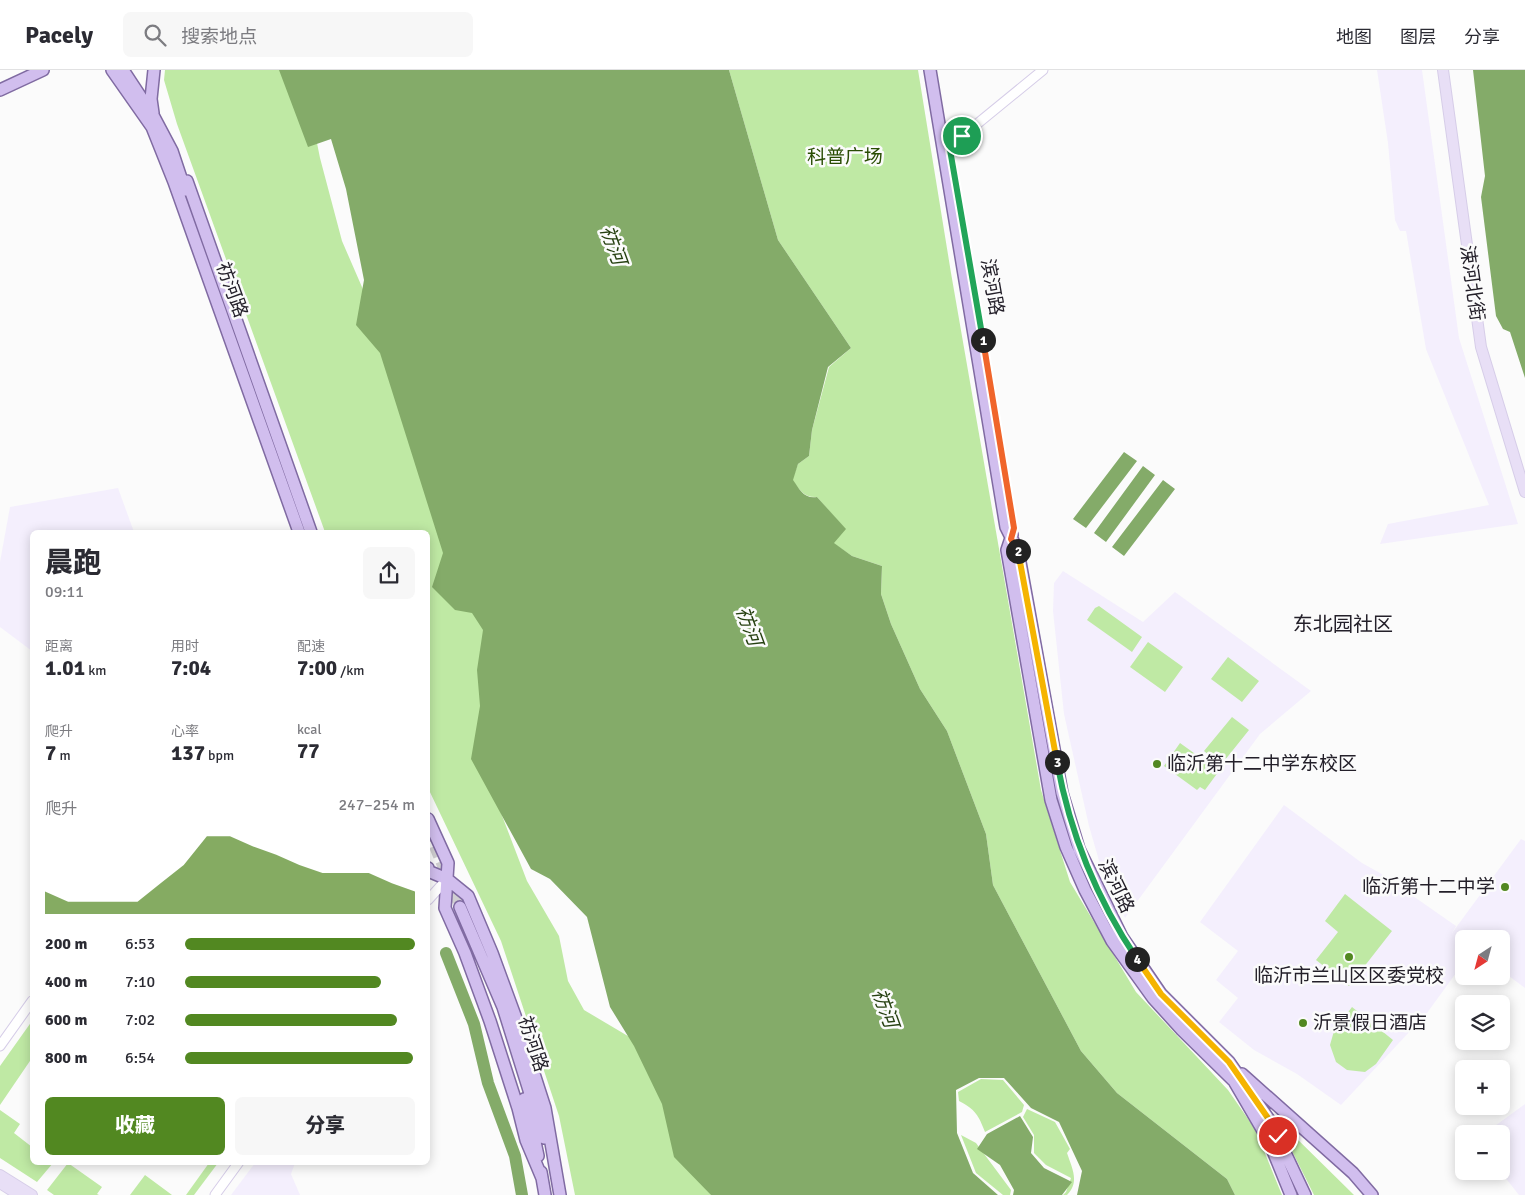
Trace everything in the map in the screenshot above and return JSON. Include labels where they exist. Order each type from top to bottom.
[{"type":"main road","points":[[0,83],[26,70]]},
{"type":"main road","points":[[0,90],[43,70]]},
{"type":"main road","name":"祊河路","points":[[112,70],[153,122],[298,530]]},
{"type":"main road","name":"祊河路","points":[[123,70],[172,151],[306,530]]},
{"type":"main road","points":[[154,70],[151,100],[153,122],[175,198],[294,530]]},
{"type":"main road","name":"滨河路","points":[[930,70],[1006,527],[1018,551],[1062,793],[1079,849],[1122,937],[1161,994],[1229,1062],[1270,1121],[1305,1195]]},
{"type":"main road","name":"滨河路","points":[[936,70],[1014,528],[1007,550],[1044,762],[1052,800],[1066,847],[1085,890],[1112,941],[1153,998],[1182,1030],[1234,1080],[1269,1141],[1291,1195]]},
{"type":"main road","name":"涑河北街","points":[[1442,70],[1482,347],[1525,492]]},
{"type":"main road","points":[[172,151],[188,183],[311,530]]},
{"type":"main road","points":[[430,823],[448,863],[444,908],[465,953],[490,1021],[518,1108],[526,1140],[542,1178]]},
{"type":"main road","points":[[430,872],[447,879],[468,896],[492,953],[517,1020],[545,1108],[560,1195]]},
{"type":"main road","name":"祊河路","points":[[545,1195],[532,1128],[510,1054],[458,908],[503,1007],[560,1195]]},
{"type":"main road","points":[[1229,1062],[1353,1173],[1372,1195]]},
{"type":"main road","points":[[0,1175],[32,1195]]},
{"type":"main road","points":[[0,1183],[19,1195]]},
{"type":"street","points":[[949,144],[955,142],[1043,70]]},
{"type":"street","points":[[430,891],[447,879]]},
{"type":"street","points":[[430,898],[447,879]]},
{"type":"street","points":[[0,1046],[30,1004]]},
{"type":"street","points":[[0,1052],[30,1010]]},
{"type":"street","points":[[210,1195],[232,1165]]},
{"type":"street","points":[[215,1195],[236,1165]]},
{"type":"shaded area","points":[[1377,70],[1422,70],[1459,338],[1518,524],[1380,544],[1388,524],[1489,505],[1426,349],[1406,231],[1400,231],[1395,220],[1388,143]]},
{"type":"shaded area","points":[[118,488],[133,530],[30,530],[30,650],[0,627],[0,562],[10,507]]},
{"type":"shaded area","name":"临沂第十二中学东校区","points":[[1063,571],[1143,622],[1175,592],[1311,691],[1260,734],[1125,918],[1100,864],[1089,826],[1064,714],[1053,611],[1054,583]]},
{"type":"shaded area","name":"临沂市兰山区区委党校","points":[[1284,805],[1362,863],[1380,873],[1456,926],[1452,933],[1521,839],[1525,841],[1525,988],[1510,977],[1510,930],[1455,930],[1455,974],[1427,1013],[1341,1105],[1297,1074],[1254,1050],[1219,1022],[1238,998],[1216,980],[1238,951],[1200,922]]},
{"type":"shaded area","points":[[1525,1104],[1525,1195],[1519,1195],[1507,1180],[1510,1180],[1510,1125],[1496,1125]]},
{"type":"shaded area","points":[[254,1165],[294,1165],[291,1174],[300,1195],[231,1195]]},
{"type":"green space","points":[[165,70],[297,70],[309,103],[320,158],[342,241],[385,340],[486,618],[483,766],[527,881],[559,936],[568,981],[584,1010],[638,1042],[711,1195],[575,1195],[559,1116],[501,941],[430,792],[430,530],[324,530],[177,124],[164,80]]},
{"type":"green space","name":"科普广场","points":[[729,70],[918,70],[951,273],[1041,790],[1070,882],[1136,992],[1228,1090],[1255,1129],[1282,1195],[1235,1195],[1227,1179],[1117,1093],[1081,1051],[993,885],[986,834],[947,731],[920,689],[891,624],[881,594],[882,566],[852,556],[833,543],[845,529],[817,497],[805,495],[792,480],[798,464],[809,456],[812,430],[829,367],[851,348],[778,240]]},
{"type":"green space","points":[[1099,606],[1142,637],[1132,652],[1087,620],[1095,608]]},
{"type":"green space","points":[[1148,642],[1183,667],[1165,692],[1130,667]]},
{"type":"green space","points":[[1228,657],[1259,681],[1242,702],[1211,679]]},
{"type":"green space","points":[[1232,717],[1249,730],[1221,765],[1204,751]]},
{"type":"green space","points":[[1180,743],[1219,771],[1205,790],[1200,787],[1197,790],[1164,766]]},
{"type":"green space","points":[[1345,894],[1392,931],[1349,986],[1316,960],[1338,932],[1325,921]]},
{"type":"green space","points":[[1352,1007],[1393,1040],[1376,1064],[1365,1072],[1347,1070],[1336,1062],[1330,1045],[1334,1031]]},
{"type":"green space","points":[[30,1024],[30,1061],[0,1105],[0,1066]]},
{"type":"green space","points":[[981,1079],[1003,1080],[1024,1105],[1022,1112],[985,1132],[976,1114],[959,1101],[958,1092]]},
{"type":"green space","points":[[1027,1109],[1055,1122],[1070,1149],[1067,1153],[1073,1169],[1074,1180],[1071,1190],[1067,1195],[1063,1195],[1071,1178],[1046,1165],[1034,1153],[1034,1135],[1023,1117]]},
{"type":"green space","points":[[0,1110],[20,1124],[14,1133],[30,1145],[30,1165],[51,1165],[37,1182],[0,1158]]},
{"type":"green space","points":[[1277,1121],[1288,1130],[1354,1195],[1314,1195]]},
{"type":"green space","points":[[961,1135],[976,1143],[1011,1190],[1010,1195],[1003,1195],[976,1173]]},
{"type":"green space","points":[[66,1165],[71,1165],[102,1187],[97,1194],[99,1195],[54,1195],[47,1190]]},
{"type":"green space","points":[[208,1165],[216,1165],[194,1195],[186,1195]]},
{"type":"green space","points":[[145,1175],[168,1192],[172,1195],[130,1195]]},
{"type":"water","name":"祊河","points":[[279,70],[729,70],[778,240],[851,348],[828,367],[812,430],[809,456],[798,464],[793,480],[806,495],[817,497],[846,529],[834,543],[852,556],[882,566],[881,594],[891,624],[920,689],[947,731],[986,834],[993,885],[1081,1051],[1117,1093],[1227,1179],[1235,1195],[1077,1195],[1082,1171],[1059,1122],[1031,1108],[1004,1078],[979,1078],[956,1090],[957,1133],[973,1173],[998,1195],[711,1195],[674,1157],[662,1104],[634,1046],[610,1007],[587,917],[550,879],[531,869],[471,759],[480,706],[477,670],[483,630],[472,613],[455,610],[432,587],[443,553],[380,353],[356,325],[364,280],[346,189],[331,139],[308,147]]},
{"type":"water","points":[[1473,70],[1525,70],[1525,378],[1510,332],[1503,329],[1496,316],[1481,197],[1485,176]]},
{"type":"water","points":[[1124,452],[1137,461],[1086,528],[1073,519]]},
{"type":"water","points":[[1143,466],[1155,475],[1106,542],[1094,533]]},
{"type":"water","points":[[1163,480],[1175,489],[1124,556],[1112,547]]},
{"type":"water","points":[[1020,1116],[1033,1137],[1031,1153],[1044,1168],[1072,1182],[1062,1195],[1013,1195],[1014,1190],[1000,1165],[977,1149],[987,1134]]},
{"type":"waterway","points":[[446,953],[474,1024],[488,1083],[515,1156],[522,1195]]},
{"type":"tunnel","points":[[430,836],[460,907]]},
{"type":"place","name":"临沂第十二中学东校区","points":[[1157,764]]},
{"type":"place","name":"临沂第十二中学","points":[[1505,887]]},
{"type":"place","name":"临沂市兰山区区委党校","points":[[1349,957]]},
{"type":"place","name":"沂景假日酒店","points":[[1303,1023]]},
{"type":"district","name":"东北园社区","points":[[1343,624]]},
{"type":"route","points":[[962,136],[949,144],[1014,528],[1011,539],[1018,551],[1062,793],[1079,849],[1122,937],[1161,994],[1229,1062],[1270,1121],[1278,1136]]}]
